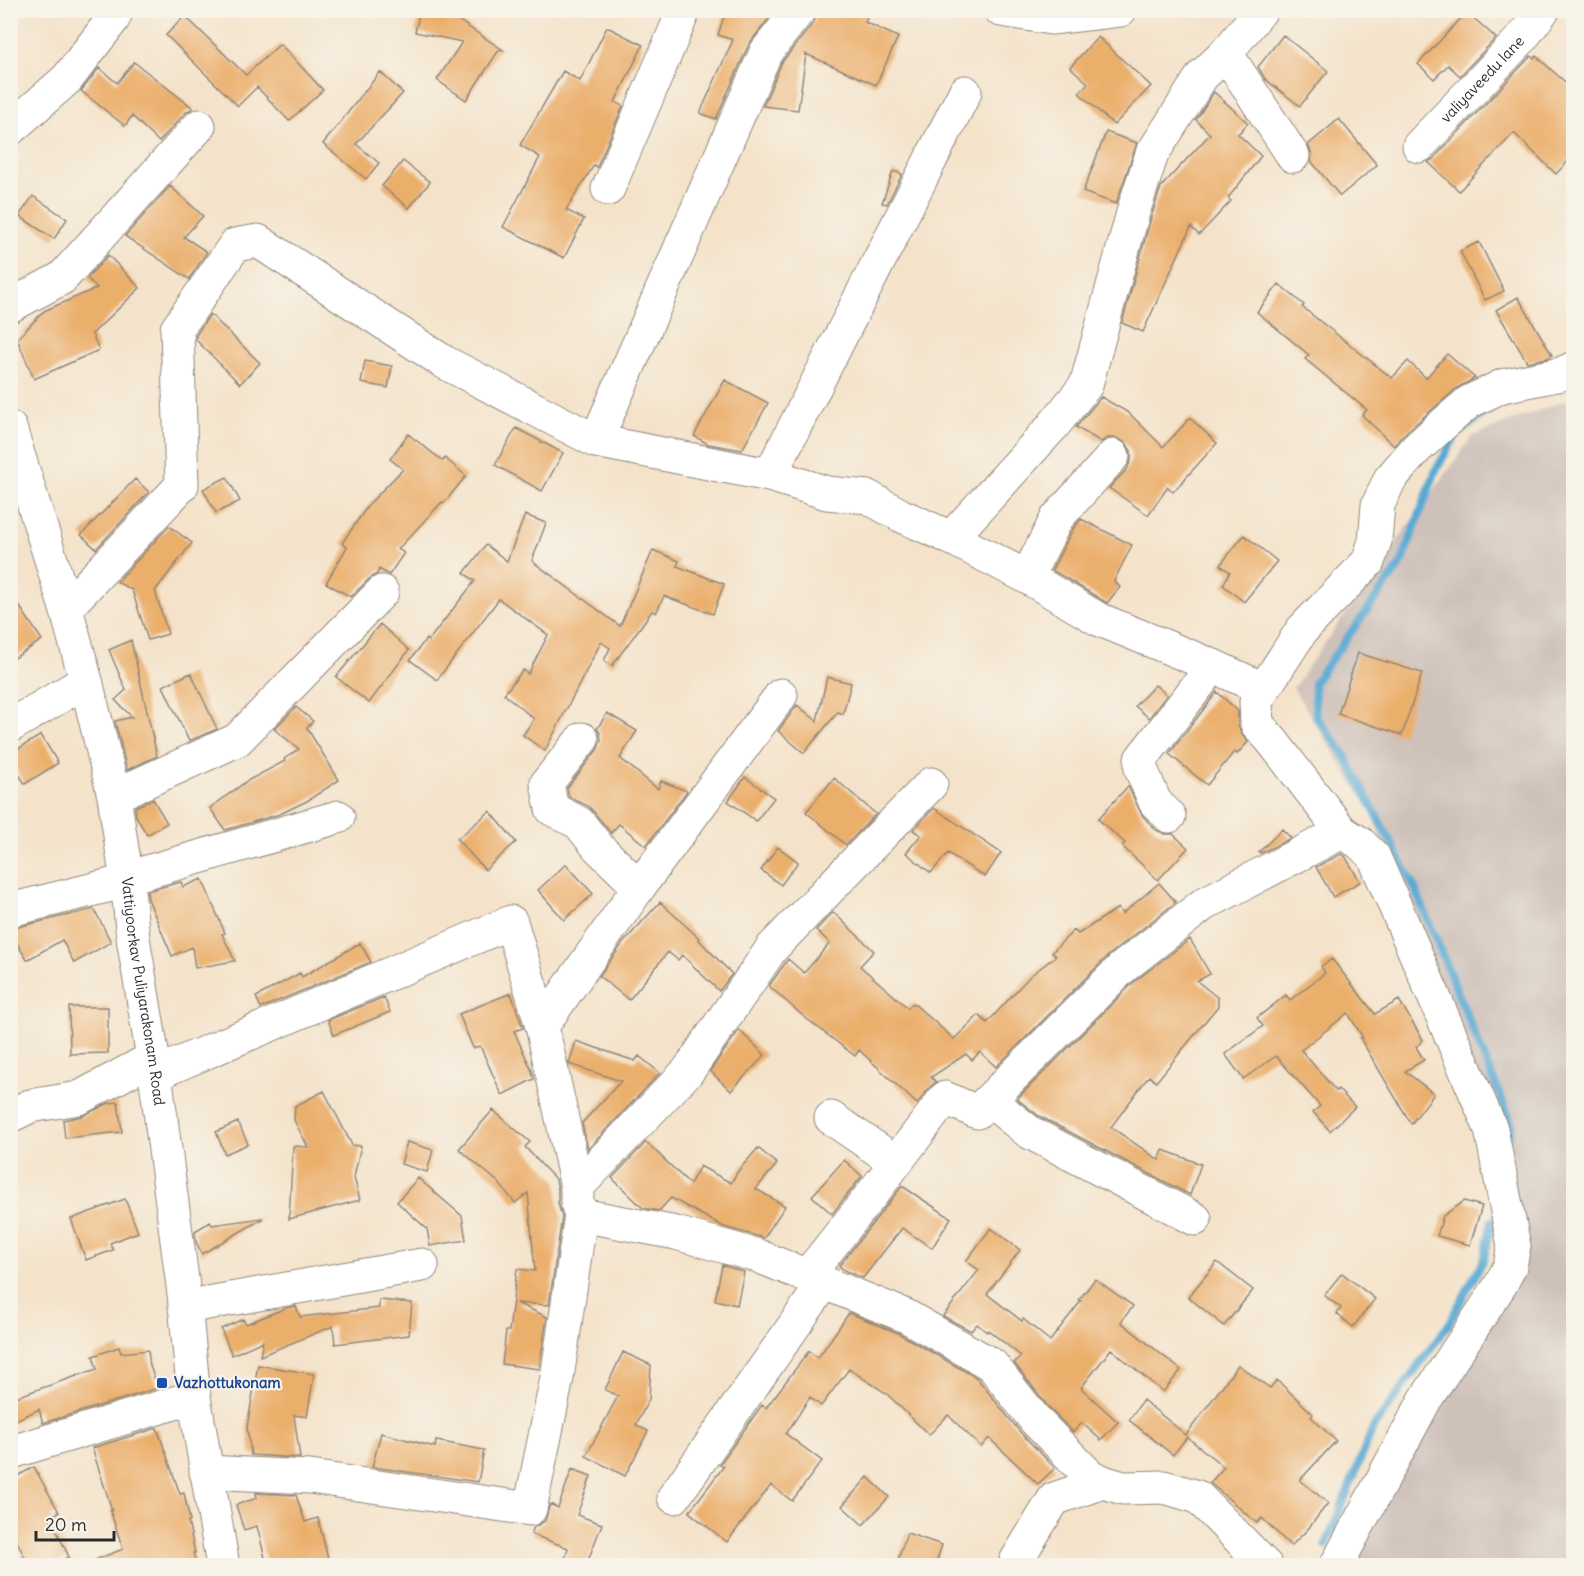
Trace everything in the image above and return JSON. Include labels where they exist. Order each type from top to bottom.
[{"type":"street","points":[[10,129],[67,79],[113,19],[117,10]]},
{"type":"street","points":[[608,189],[684,10]]},
{"type":"street","points":[[596,441],[766,52],[799,10]]},
{"type":"street","points":[[1001,10],[1051,18],[1120,10]]},
{"type":"street","points":[[951,538],[1052,427],[1086,385],[1134,209],[1152,154],[1202,76],[1226,53],[1261,10]]},
{"type":"street","name":"valiyaveedu lane","points":[[1419,146],[1521,39],[1544,10]]},
{"type":"street","points":[[1226,53],[1293,156]]},
{"type":"street","points":[[770,475],[965,92]]},
{"type":"street","points":[[10,306],[62,278],[199,126]]},
{"type":"street","points":[[66,608],[182,485],[177,329],[235,245],[258,241],[444,362],[596,441],[770,475],[827,493],[868,497],[1027,577],[1098,619],[1263,689]]},
{"type":"street","points":[[1336,1566],[1425,1400],[1502,1284],[1510,1266],[1514,1246],[1491,1129],[1374,857],[1360,843],[1342,832],[1274,742],[1257,724],[1256,701],[1302,630],[1368,562],[1375,541],[1378,505],[1390,478],[1416,449],[1469,402],[1502,386],[1561,374],[1574,368]]},
{"type":"street","name":"Vattiyoorkav Puliyarakonam Road","points":[[10,428],[66,608],[114,796],[127,879],[133,938],[154,1066],[185,1307],[194,1397],[223,1566]]},
{"type":"street","points":[[1027,577],[1057,518],[1113,456]]},
{"type":"street","points":[[114,796],[237,741],[382,592]]},
{"type":"street","points":[[1169,816],[1155,802],[1141,769],[1141,759],[1213,666]]},
{"type":"street","points":[[10,726],[86,681]]},
{"type":"street","points":[[542,1026],[639,887],[781,695]]},
{"type":"street","points":[[582,739],[547,783],[552,809],[579,823],[598,847],[639,887]]},
{"type":"street","points":[[579,1201],[688,1071],[772,948],[931,784]]},
{"type":"street","points":[[10,910],[127,879],[338,817]]},
{"type":"street","points":[[674,1497],[896,1162],[945,1098],[977,1112],[1122,968],[1204,904],[1342,832]]},
{"type":"street","points":[[10,1116],[30,1106],[79,1098],[511,922],[542,1026],[579,1201],[557,1378],[530,1509],[310,1477],[206,1472]]},
{"type":"street","points":[[989,1100],[1029,1132],[1195,1219]]},
{"type":"street","points":[[831,1118],[896,1162]]},
{"type":"street","points":[[579,1201],[676,1233],[758,1256],[906,1316],[992,1365],[1036,1421],[1090,1476],[1123,1488],[1164,1487],[1198,1497],[1266,1566]]},
{"type":"street","points":[[185,1307],[422,1265]]},
{"type":"street","points":[[15,1450],[194,1397]]},
{"type":"street","points":[[1016,1561],[1054,1499],[1103,1482]]},
{"type":"shaded area","points":[[1573,397],[1573,1565],[1344,1565],[1516,1237],[1491,1157],[1409,974],[1375,818],[1293,688],[1473,436]]},
{"type":"building","points":[[420,10],[457,10],[455,18],[503,50],[499,50],[466,100],[437,80],[462,42],[415,32]]},
{"type":"building","points":[[726,10],[751,10],[770,17],[749,44],[716,119],[700,113],[733,40],[718,35]]},
{"type":"building","points":[[817,10],[870,10],[865,22],[898,37],[876,85],[806,54],[798,110],[763,106],[782,62],[814,22]]},
{"type":"building","points":[[1467,12],[1496,38],[1460,76],[1448,65],[1434,79],[1418,64]]},
{"type":"building","points":[[185,16],[246,75],[280,44],[323,90],[289,121],[257,87],[238,106],[166,35]]},
{"type":"building","points":[[607,27],[643,45],[615,102],[623,106],[597,167],[594,165],[566,210],[584,219],[564,258],[503,227],[540,157],[520,145],[563,71],[580,81]]},
{"type":"building","points":[[1283,35],[1328,71],[1300,106],[1265,79],[1258,67]]},
{"type":"building","points":[[1098,37],[1151,86],[1114,125],[1079,93],[1088,83],[1070,67]]},
{"type":"building","points":[[1531,56],[1534,58],[1536,56],[1574,90],[1574,155],[1556,174],[1514,133],[1459,191],[1428,162]]},
{"type":"building","points":[[134,62],[193,108],[185,113],[159,142],[132,116],[125,126],[81,91],[99,68],[117,83]]},
{"type":"building","points":[[380,72],[403,93],[356,144],[379,163],[366,179],[323,144]]},
{"type":"building","points":[[1214,92],[1248,123],[1238,134],[1261,156],[1228,198],[1231,201],[1199,235],[1191,227],[1143,332],[1122,323],[1152,214],[1161,187],[1210,134],[1196,120]]},
{"type":"building","points":[[1339,119],[1377,165],[1340,196],[1311,161],[1312,154],[1308,145]]},
{"type":"building","points":[[1106,132],[1137,143],[1116,204],[1083,192]]},
{"type":"building","points":[[403,161],[430,182],[409,208],[382,186]]},
{"type":"building","points":[[893,171],[902,174],[887,204],[882,203]]},
{"type":"building","points":[[170,186],[203,216],[184,237],[207,252],[189,279],[125,236]]},
{"type":"building","points":[[33,196],[67,219],[54,239],[19,216]]},
{"type":"building","points":[[1479,242],[1504,291],[1485,300],[1460,251]]},
{"type":"building","points":[[108,255],[140,288],[92,334],[99,350],[34,379],[17,339],[44,311],[97,288],[87,278]]},
{"type":"building","points":[[1279,284],[1304,305],[1302,307],[1392,378],[1408,361],[1426,378],[1447,354],[1475,378],[1457,388],[1403,435],[1394,446],[1362,415],[1367,410],[1305,359],[1309,355],[1257,312]]},
{"type":"building","points":[[1518,297],[1552,355],[1548,358],[1527,362],[1496,310]]},
{"type":"building","points":[[210,314],[260,363],[240,384],[196,340],[196,335]]},
{"type":"building","points":[[365,361],[392,366],[388,388],[361,383]]},
{"type":"building","points":[[725,380],[768,403],[742,450],[708,444],[694,436]]},
{"type":"building","points":[[1101,397],[1129,413],[1163,447],[1190,418],[1217,443],[1173,492],[1168,487],[1148,515],[1109,488],[1127,469],[1131,460],[1131,451],[1126,443],[1116,438],[1108,438],[1101,442],[1076,427]]},
{"type":"building","points":[[516,428],[563,453],[542,491],[495,465]]},
{"type":"building","points":[[408,434],[443,461],[445,458],[466,476],[444,503],[442,502],[398,549],[404,553],[389,575],[379,569],[377,574],[351,597],[326,583],[347,547],[342,543],[369,504],[403,469],[390,459]]},
{"type":"building","points":[[227,477],[240,501],[216,513],[203,489]]},
{"type":"building","points":[[135,479],[149,492],[96,549],[81,535]]},
{"type":"building","points":[[525,515],[546,523],[532,561],[620,626],[653,550],[679,561],[677,566],[724,584],[713,614],[664,596],[656,613],[652,611],[612,666],[604,661],[610,648],[601,642],[545,751],[523,735],[534,719],[504,694],[523,670],[528,674],[548,635],[499,599],[437,680],[410,660],[426,639],[428,641],[475,581],[464,573],[486,545],[507,561]]},
{"type":"building","points":[[1081,519],[1132,545],[1114,581],[1120,587],[1107,603],[1052,570],[1073,529]]},
{"type":"building","points":[[169,526],[192,543],[155,591],[168,634],[148,640],[132,590],[117,582]]},
{"type":"building","points":[[1244,535],[1277,561],[1244,602],[1223,585],[1230,572],[1220,565]]},
{"type":"building","points":[[10,592],[42,640],[10,661]]},
{"type":"building","points":[[380,624],[409,650],[369,703],[336,677]]},
{"type":"building","points":[[131,640],[157,756],[127,770],[115,721],[132,717],[115,700],[126,690],[109,650]]},
{"type":"building","points":[[1358,653],[1422,673],[1402,735],[1338,714]]},
{"type":"building","points":[[191,673],[217,729],[189,741],[163,686]]},
{"type":"building","points":[[827,677],[851,683],[843,714],[838,712],[804,753],[778,731],[797,705],[817,721]]},
{"type":"building","points":[[1155,685],[1167,695],[1149,718],[1135,706]]},
{"type":"building","points":[[1217,692],[1238,711],[1238,726],[1248,742],[1237,754],[1234,752],[1207,785],[1169,754]]},
{"type":"building","points":[[296,707],[313,721],[307,728],[339,780],[307,801],[280,814],[225,830],[210,808],[247,781],[285,761],[284,759],[299,749],[274,729]]},
{"type":"building","points":[[607,713],[637,731],[620,758],[658,789],[661,781],[687,791],[646,846],[619,824],[611,833],[588,806],[569,797],[567,788],[597,750],[601,741],[597,729]]},
{"type":"building","points":[[41,735],[58,763],[25,784],[10,760],[10,754]]},
{"type":"building","points":[[745,777],[774,798],[756,821],[728,801]]},
{"type":"building","points":[[834,778],[876,814],[846,845],[806,812]]},
{"type":"building","points":[[1128,786],[1142,815],[1156,830],[1165,834],[1173,834],[1188,848],[1158,880],[1122,846],[1125,843],[1098,819]]},
{"type":"building","points":[[153,799],[167,823],[147,835],[136,816],[135,807]]},
{"type":"building","points":[[934,808],[1001,853],[985,877],[948,853],[931,873],[906,853],[921,835],[913,830]]},
{"type":"building","points":[[490,811],[516,842],[485,870],[457,839]]},
{"type":"building","points":[[1282,829],[1291,838],[1259,852]]},
{"type":"building","points":[[778,847],[798,862],[781,885],[761,870]]},
{"type":"building","points":[[1341,854],[1345,856],[1360,882],[1333,897],[1316,867]]},
{"type":"building","points":[[566,864],[593,894],[564,920],[538,890]]},
{"type":"building","points":[[202,879],[225,933],[222,934],[235,961],[195,968],[192,947],[172,956],[148,899],[147,891],[181,882],[183,887]]},
{"type":"building","points":[[1159,883],[1176,902],[1109,955],[996,1067],[980,1052],[972,1060],[966,1054],[931,1077],[936,1082],[917,1104],[859,1050],[855,1056],[803,1016],[769,986],[788,959],[804,973],[830,943],[816,930],[833,912],[874,951],[860,966],[908,1008],[913,1003],[954,1039],[979,1015],[987,1023],[1030,976],[1056,956],[1052,952],[1074,930],[1078,934],[1118,908],[1122,914]]},
{"type":"building","points":[[660,902],[699,938],[732,974],[719,991],[682,955],[678,960],[668,952],[629,1000],[599,976],[623,943]]},
{"type":"building","points":[[94,909],[111,942],[74,963],[62,940],[27,960],[10,932],[13,928]]},
{"type":"building","points":[[1190,939],[1210,974],[1197,981],[1218,998],[1218,1006],[1156,1082],[1149,1076],[1111,1127],[1159,1160],[1163,1150],[1201,1164],[1190,1195],[1039,1116],[1017,1099],[1134,982]]},
{"type":"building","points":[[360,943],[371,962],[261,1008],[256,997],[300,973],[302,977]]},
{"type":"building","points":[[1332,959],[1375,1014],[1399,1000],[1423,1040],[1416,1047],[1424,1060],[1405,1071],[1434,1094],[1411,1124],[1360,1038],[1363,1038],[1348,1013],[1301,1050],[1336,1091],[1338,1089],[1355,1107],[1330,1131],[1313,1112],[1320,1106],[1276,1056],[1243,1079],[1225,1054],[1263,1026],[1257,1018],[1286,995],[1290,1000],[1325,973],[1321,966]]},
{"type":"building","points":[[511,993],[523,1028],[514,1031],[534,1079],[502,1095],[480,1046],[473,1048],[459,1014]]},
{"type":"building","points":[[384,997],[390,1012],[334,1035],[328,1020]]},
{"type":"building","points":[[69,1007],[108,1007],[108,1053],[70,1054]]},
{"type":"building","points":[[739,1030],[765,1055],[731,1091],[710,1071]]},
{"type":"building","points":[[576,1041],[635,1061],[639,1056],[660,1073],[588,1149],[582,1123],[621,1081],[569,1064]]},
{"type":"building","points":[[324,1091],[352,1145],[361,1146],[354,1177],[360,1200],[289,1219],[293,1146],[308,1147],[294,1120],[295,1106]]},
{"type":"building","points":[[118,1102],[122,1132],[65,1138],[63,1120],[82,1116],[109,1103]]},
{"type":"building","points":[[493,1110],[530,1142],[525,1147],[556,1180],[558,1189],[558,1203],[562,1217],[549,1305],[517,1303],[547,1317],[539,1369],[502,1364],[517,1269],[535,1271],[528,1193],[515,1203],[498,1182],[459,1149]]},
{"type":"building","points":[[238,1122],[248,1144],[225,1154],[216,1132]]},
{"type":"building","points":[[407,1142],[433,1150],[427,1172],[401,1164]]},
{"type":"building","points":[[646,1142],[690,1184],[700,1166],[731,1183],[758,1148],[777,1164],[756,1189],[785,1206],[764,1238],[724,1227],[671,1198],[659,1211],[643,1208],[612,1178]]},
{"type":"building","points":[[844,1160],[862,1176],[832,1214],[812,1196]]},
{"type":"building","points":[[418,1178],[462,1216],[466,1240],[430,1246],[427,1229],[397,1202]]},
{"type":"building","points":[[902,1186],[951,1218],[932,1248],[902,1228],[863,1278],[839,1266]]},
{"type":"building","points":[[125,1199],[138,1232],[110,1243],[113,1250],[86,1260],[71,1219]]},
{"type":"building","points":[[1464,1201],[1482,1206],[1470,1245],[1437,1236],[1443,1216]]},
{"type":"building","points":[[262,1218],[202,1254],[196,1242],[195,1231],[210,1222],[212,1225]]},
{"type":"building","points":[[991,1228],[1020,1250],[987,1294],[1022,1321],[1023,1319],[1050,1341],[1095,1279],[1133,1306],[1121,1322],[1181,1370],[1163,1392],[1111,1349],[1081,1388],[1118,1422],[1101,1440],[1082,1423],[1073,1432],[1050,1409],[1014,1363],[1021,1356],[988,1330],[987,1332],[977,1324],[971,1331],[943,1316],[979,1270],[966,1261]]},
{"type":"building","points":[[1217,1262],[1253,1290],[1224,1326],[1188,1297]]},
{"type":"building","points":[[722,1265],[744,1272],[737,1305],[715,1300]]},
{"type":"building","points":[[1342,1273],[1375,1299],[1353,1327],[1337,1314],[1341,1308],[1324,1295]]},
{"type":"building","points":[[379,1300],[412,1303],[409,1335],[335,1344],[333,1326],[260,1356],[263,1341],[232,1355],[221,1329],[243,1319],[246,1324],[296,1306],[300,1317],[379,1308]]},
{"type":"building","points":[[849,1313],[898,1333],[977,1378],[1021,1433],[1055,1468],[1038,1484],[989,1438],[981,1447],[948,1415],[929,1435],[886,1393],[849,1369],[821,1406],[810,1397],[786,1434],[822,1461],[792,1501],[771,1485],[727,1542],[689,1512],[724,1466],[720,1464],[762,1405],[766,1408],[809,1351],[818,1358]]},
{"type":"building","points":[[119,1347],[121,1353],[148,1350],[150,1366],[158,1388],[43,1423],[39,1409],[10,1423],[10,1399],[97,1369],[93,1356]]},
{"type":"building","points":[[623,1352],[651,1365],[649,1399],[636,1425],[648,1431],[625,1476],[586,1456],[618,1396],[605,1390]]},
{"type":"building","points":[[258,1365],[314,1374],[307,1417],[294,1415],[300,1458],[251,1455],[247,1427]]},
{"type":"building","points":[[1238,1365],[1270,1388],[1277,1380],[1313,1414],[1311,1417],[1336,1441],[1300,1480],[1328,1503],[1291,1546],[1262,1518],[1257,1523],[1210,1483],[1224,1467],[1187,1437],[1173,1455],[1129,1420],[1143,1400],[1186,1435]]},
{"type":"building","points":[[157,1428],[180,1494],[184,1493],[197,1566],[85,1566],[85,1564],[123,1549],[92,1448]]},
{"type":"building","points":[[381,1433],[435,1447],[436,1441],[484,1450],[478,1482],[372,1467]]},
{"type":"building","points":[[34,1467],[59,1512],[50,1517],[69,1557],[49,1566],[29,1566],[10,1527],[10,1480]]},
{"type":"building","points":[[572,1469],[591,1476],[577,1515],[602,1524],[586,1566],[563,1566],[568,1548],[531,1534],[534,1527],[545,1521],[550,1504],[558,1508]]},
{"type":"building","points":[[868,1477],[889,1497],[863,1525],[842,1506]]},
{"type":"building","points":[[256,1493],[296,1495],[305,1522],[318,1518],[328,1559],[301,1566],[267,1566],[257,1526],[244,1530],[236,1505],[257,1498]]},
{"type":"building","points":[[907,1533],[942,1545],[935,1566],[896,1566]]},
{"type":"waterway","points":[[1492,407],[1456,435],[1436,470],[1401,564],[1314,683],[1316,717],[1343,752],[1414,886],[1512,1125],[1509,1136]]},
{"type":"waterway","points":[[1326,1545],[1373,1428],[1448,1325],[1484,1259],[1492,1221]]},
{"type":"place","name":"Vazhottukonam","points":[[162,1383]]}]
